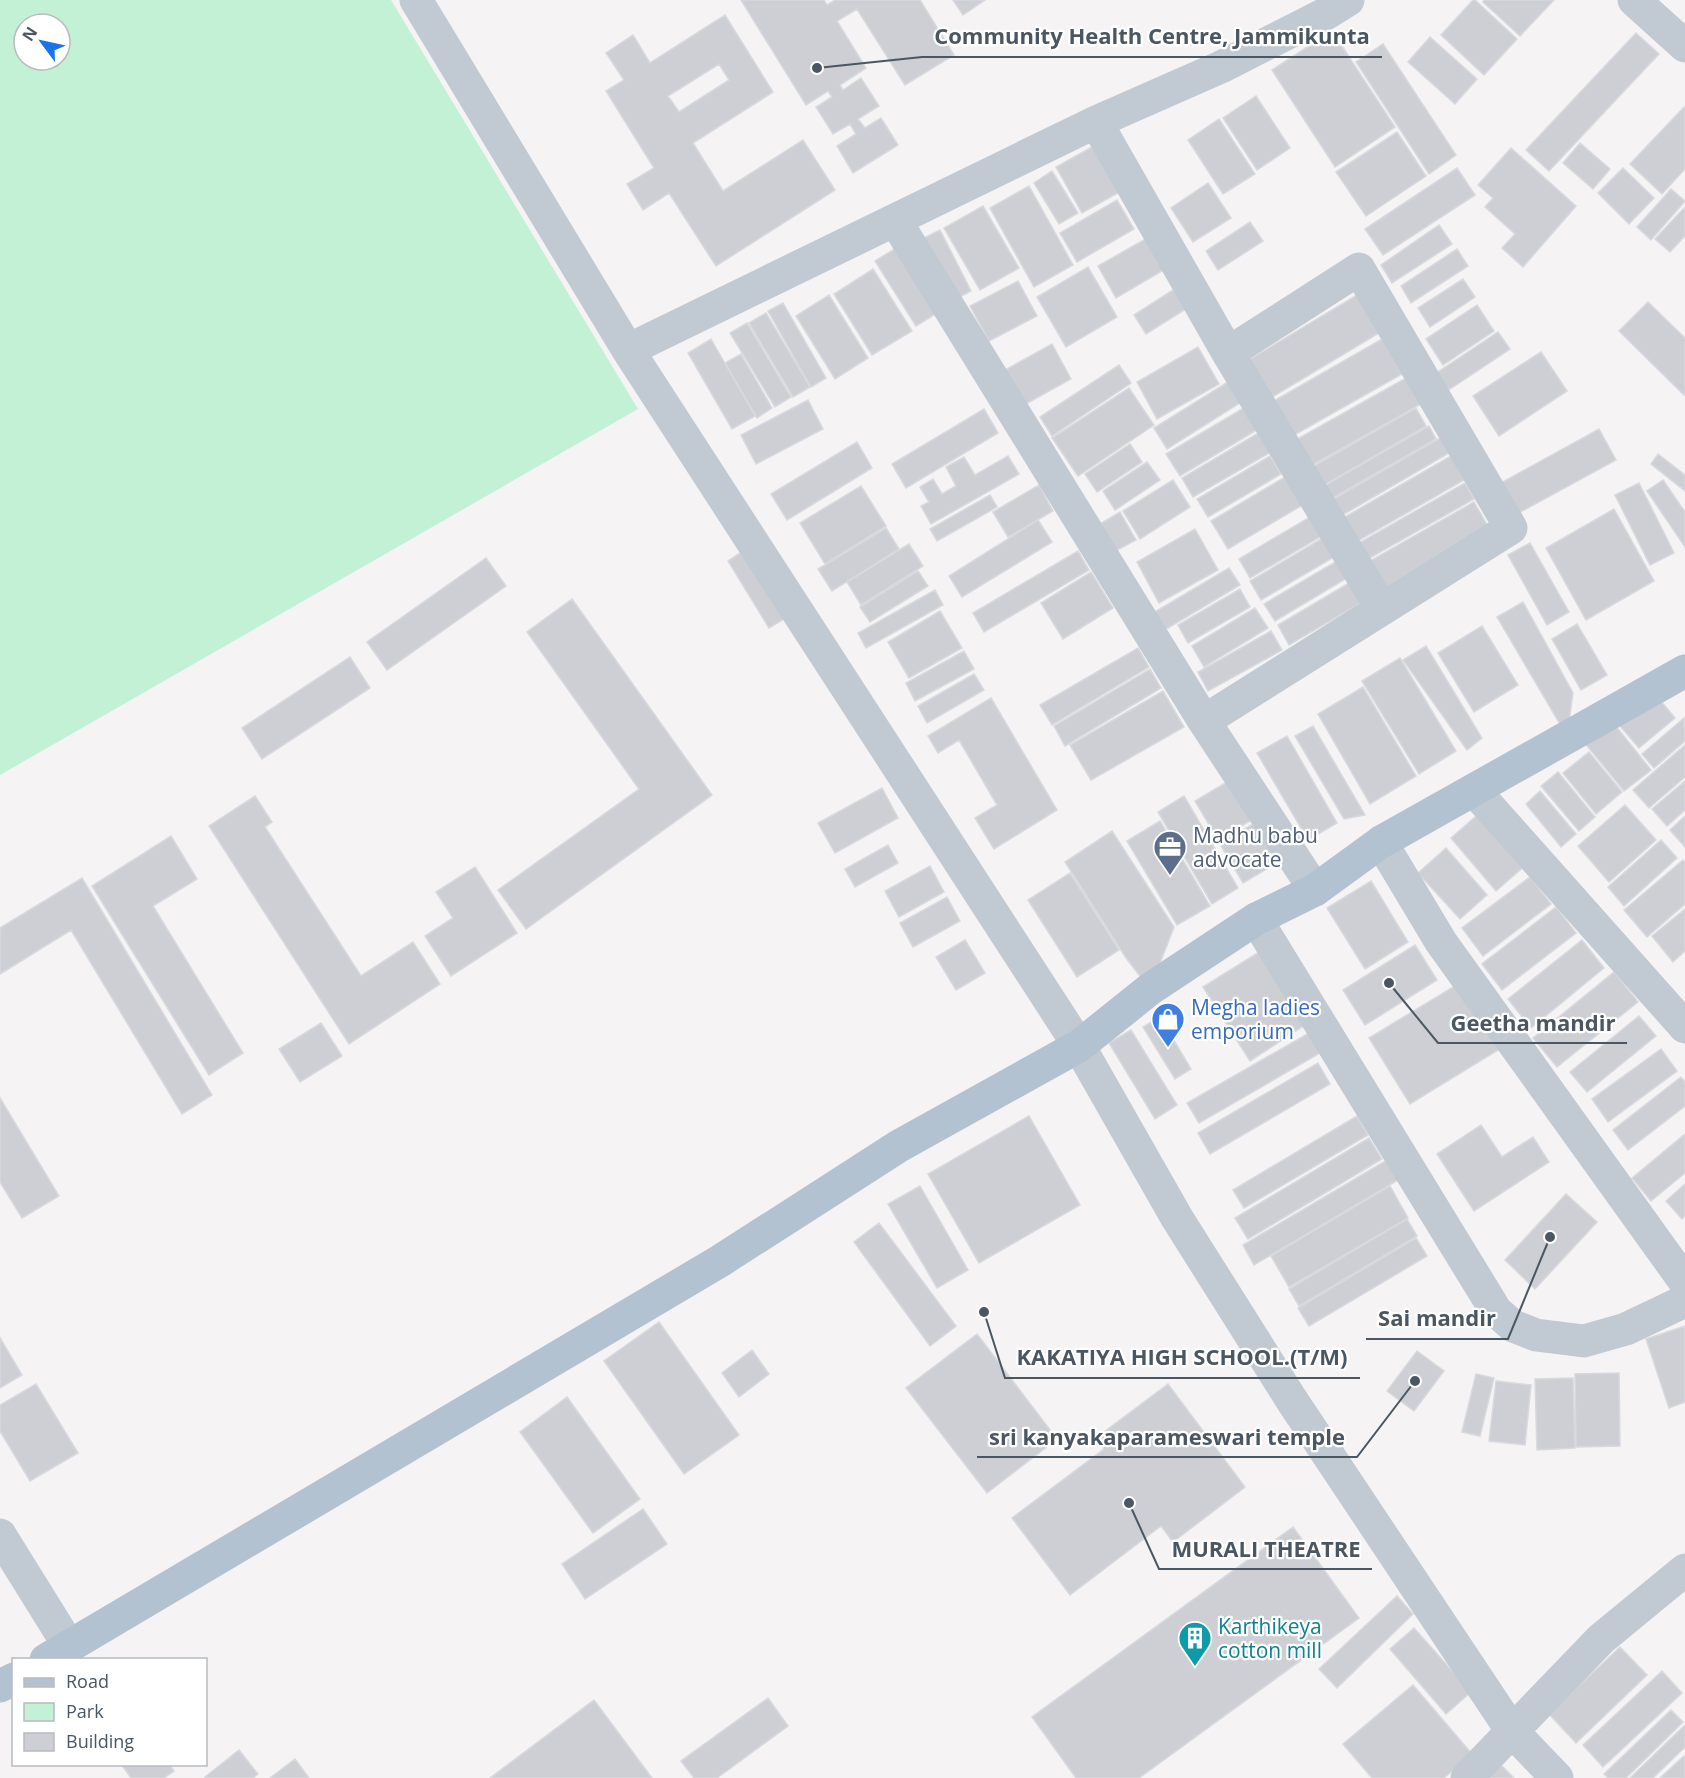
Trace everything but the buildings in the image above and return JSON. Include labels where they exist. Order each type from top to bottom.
[{"type":"main road","points":[[58,1653],[720,1261],[899,1146],[1079,1046],[1150,989],[1256,920],[1315,890],[1381,842],[1685,670]]},
{"type":"street","points":[[416,0],[628,350],[1079,1046],[1177,1218],[1290,1399],[1512,1731],[1557,1778]]},
{"type":"street","points":[[1634,0],[1685,46]]},
{"type":"street","points":[[628,350],[1096,122],[1221,67],[1332,4]]},
{"type":"street","points":[[1096,122],[1228,353],[1382,609]]},
{"type":"street","points":[[895,219],[1204,721],[1315,890]]},
{"type":"street","points":[[1204,721],[1511,528],[1359,269],[1228,353]]},
{"type":"street","points":[[1474,790],[1685,1027]]},
{"type":"street","points":[[1381,842],[1441,942],[1685,1282]]},
{"type":"street","points":[[1256,920],[1496,1311],[1512,1326],[1536,1335],[1584,1341],[1626,1329],[1685,1300]]},
{"type":"street","points":[[0,1535],[58,1653]]},
{"type":"street","points":[[1467,1778],[1601,1639],[1685,1570]]},
{"type":"green space","points":[[0,0],[391,0],[638,409],[0,775]]},
{"type":"place","name":"Community Health Centre, Jammikunta","points":[[817,68]]},
{"type":"place","name":"Madhu babu advocate","points":[[1170,876]]},
{"type":"place","name":"Geetha mandir","points":[[1389,983]]},
{"type":"place","name":"Megha ladies emporium","points":[[1168,1048]]},
{"type":"place","name":"Sai mandir","points":[[1550,1237]]},
{"type":"place","name":"KAKATIYA HIGH SCHOOL.(T/M)","points":[[984,1312]]},
{"type":"place","name":"sri kanyakaparameswari temple","points":[[1415,1381]]},
{"type":"place","name":"MURALI THEATRE","points":[[1129,1503]]},
{"type":"place","name":"Karthikeya cotton mill","points":[[1195,1667]]}]
